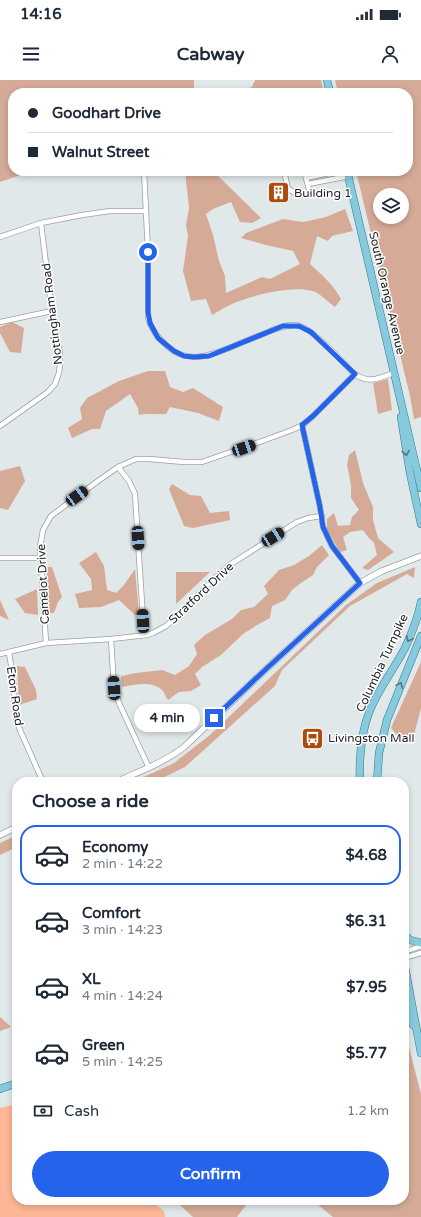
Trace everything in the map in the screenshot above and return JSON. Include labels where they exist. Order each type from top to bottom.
[{"type":"main road","name":"South Orange Avenue","points":[[349,176],[394,373]]},
{"type":"main road","points":[[394,373],[421,488]]},
{"type":"main road","points":[[394,373],[405,448],[421,524]]},
{"type":"main road","name":"Columbia Turnpike","points":[[360,777],[361,748],[364,730],[370,710],[384,682],[407,643],[421,602]]},
{"type":"main road","name":"Columbia Turnpike","points":[[377,777],[379,753],[387,720],[421,636]]},
{"type":"main road","points":[[409,939],[421,943]]},
{"type":"main road","points":[[409,990],[420,1050]]},
{"type":"main road","points":[[409,1015],[420,1050]]},
{"type":"main road","points":[[0,1089],[12,1085]]},
{"type":"street","points":[[144,176],[148,252],[148,318],[158,338],[170,348],[184,356],[209,356],[283,326],[299,326],[311,332],[361,378],[372,380],[394,373]]},
{"type":"street","points":[[285,176],[288,188],[298,195],[310,193],[306,178],[315,176]]},
{"type":"street","points":[[308,184],[337,176]]},
{"type":"street","points":[[0,237],[41,223],[82,215],[110,211],[146,211]]},
{"type":"street","name":"Nottingham Road","points":[[0,426],[48,392],[55,384],[59,373],[60,353],[53,321],[41,223]]},
{"type":"street","points":[[0,322],[52,311]]},
{"type":"street","name":"Camelot Drive","points":[[46,643],[40,558],[43,530],[51,516],[118,467],[136,459],[149,458],[184,462],[202,462],[265,440],[302,425],[355,374]]},
{"type":"street","points":[[302,425],[322,516],[323,527],[328,539],[360,583]]},
{"type":"street","points":[[118,467],[129,481],[135,494],[144,635]]},
{"type":"street","name":"Stratford Drive","points":[[0,654],[46,643],[153,633],[166,626],[231,564],[297,522],[308,518],[322,516]]},
{"type":"street","points":[[128,777],[170,757],[183,748],[360,583],[382,571],[421,556]]},
{"type":"street","points":[[0,558],[40,558]]},
{"type":"street","points":[[111,638],[114,688],[119,703],[149,768]]},
{"type":"street","name":"Eton Road","points":[[9,653],[13,677],[16,718],[41,777]]},
{"type":"street","points":[[0,835],[12,829]]},
{"type":"street","points":[[409,950],[421,946]]},
{"type":"street","points":[[409,957],[421,953]]},
{"type":"shaded area","points":[[0,80],[194,80],[194,88],[8,88],[8,176],[18,176],[0,182]]},
{"type":"shaded area","points":[[255,80],[321,80],[323,88],[249,88],[252,87]]},
{"type":"shaded area","points":[[335,80],[421,80],[421,417],[414,419],[410,396],[357,176],[413,176],[413,88],[337,88]]},
{"type":"shaded area","points":[[186,176],[218,176],[261,218],[252,223],[240,222],[231,202],[213,209],[206,214],[219,261],[225,276],[226,293],[262,277],[270,279],[300,264],[293,251],[241,238],[246,233],[283,219],[303,222],[326,217],[345,209],[353,231],[332,236],[328,241],[317,236],[310,264],[331,284],[341,299],[335,307],[318,293],[312,291],[293,289],[282,290],[258,295],[236,302],[212,315],[206,299],[191,301],[183,271],[188,236],[186,225],[189,208]]},
{"type":"shaded area","points":[[12,322],[24,328],[21,353],[10,352],[0,333],[0,327]]},
{"type":"shaded area","points":[[148,371],[165,371],[170,387],[183,392],[193,388],[223,407],[219,421],[198,413],[170,407],[166,414],[139,415],[138,408],[130,394],[106,411],[100,429],[92,429],[72,438],[68,428],[82,419],[80,408],[87,398],[119,381]]},
{"type":"shaded area","points":[[388,379],[392,410],[378,414],[373,383]]},
{"type":"shaded area","points":[[355,450],[363,483],[373,507],[373,520],[378,538],[394,552],[368,570],[362,568],[377,555],[374,543],[363,530],[350,532],[343,537],[347,550],[340,552],[327,530],[327,519],[334,513],[338,526],[350,525],[352,517],[359,510],[351,498],[351,485],[347,465],[349,455]]},
{"type":"shaded area","points":[[20,466],[25,481],[8,510],[0,508],[0,471]]},
{"type":"shaded area","points":[[172,484],[190,495],[201,496],[210,513],[229,511],[230,520],[193,528],[184,526],[169,489]]},
{"type":"shaded area","points":[[322,545],[329,555],[317,567],[313,575],[292,590],[285,600],[272,606],[270,618],[243,634],[221,655],[202,667],[195,674],[201,685],[191,691],[179,692],[168,700],[163,691],[154,685],[138,684],[122,687],[121,676],[162,670],[175,675],[189,666],[197,654],[194,645],[205,635],[232,619],[241,610],[254,607],[268,594],[264,586],[279,570],[294,565],[309,556]]},
{"type":"shaded area","points":[[96,552],[104,566],[107,590],[116,593],[124,585],[135,569],[139,614],[135,615],[119,600],[101,607],[79,608],[75,594],[92,590],[91,579],[79,563]]},
{"type":"shaded area","points":[[46,567],[52,567],[62,597],[58,602],[54,613],[49,613]]},
{"type":"shaded area","points":[[415,567],[414,578],[407,574],[350,606],[282,670],[275,686],[185,767],[164,777],[144,777],[174,763],[210,735],[346,605],[377,583]]},
{"type":"shaded area","points":[[176,572],[210,572],[176,604]]},
{"type":"shaded area","points":[[37,589],[38,615],[25,613],[15,599]]},
{"type":"shaded area","points":[[0,600],[9,620],[0,616]]},
{"type":"shaded area","points":[[421,662],[421,708],[414,735],[397,735],[391,728]]},
{"type":"shaded area","points":[[17,666],[25,667],[36,690],[37,699],[19,705]]},
{"type":"shaded area","points":[[12,837],[12,849],[0,855],[0,843]]},
{"type":"shaded area","points":[[0,1017],[11,1027],[0,1031]]},
{"type":"shaded area","points":[[409,1047],[421,1094],[421,1217],[333,1217],[318,1205],[409,1205]]},
{"type":"shaded area","points":[[12,1105],[12,1205],[156,1205],[164,1211],[165,1217],[0,1217],[0,1108]]},
{"type":"shaded area","points":[[180,1205],[246,1205],[237,1217],[193,1217]]},
{"type":"place","name":"Building 1","points":[[279,193]]},
{"type":"place","name":"Livingston Mall","points":[[312,738]]},
{"type":"route","points":[[148,252],[148,318],[158,338],[174,351],[184,356],[209,356],[283,326],[299,326],[311,332],[355,374],[302,425],[323,527],[332,546],[360,583],[214,718]]}]
